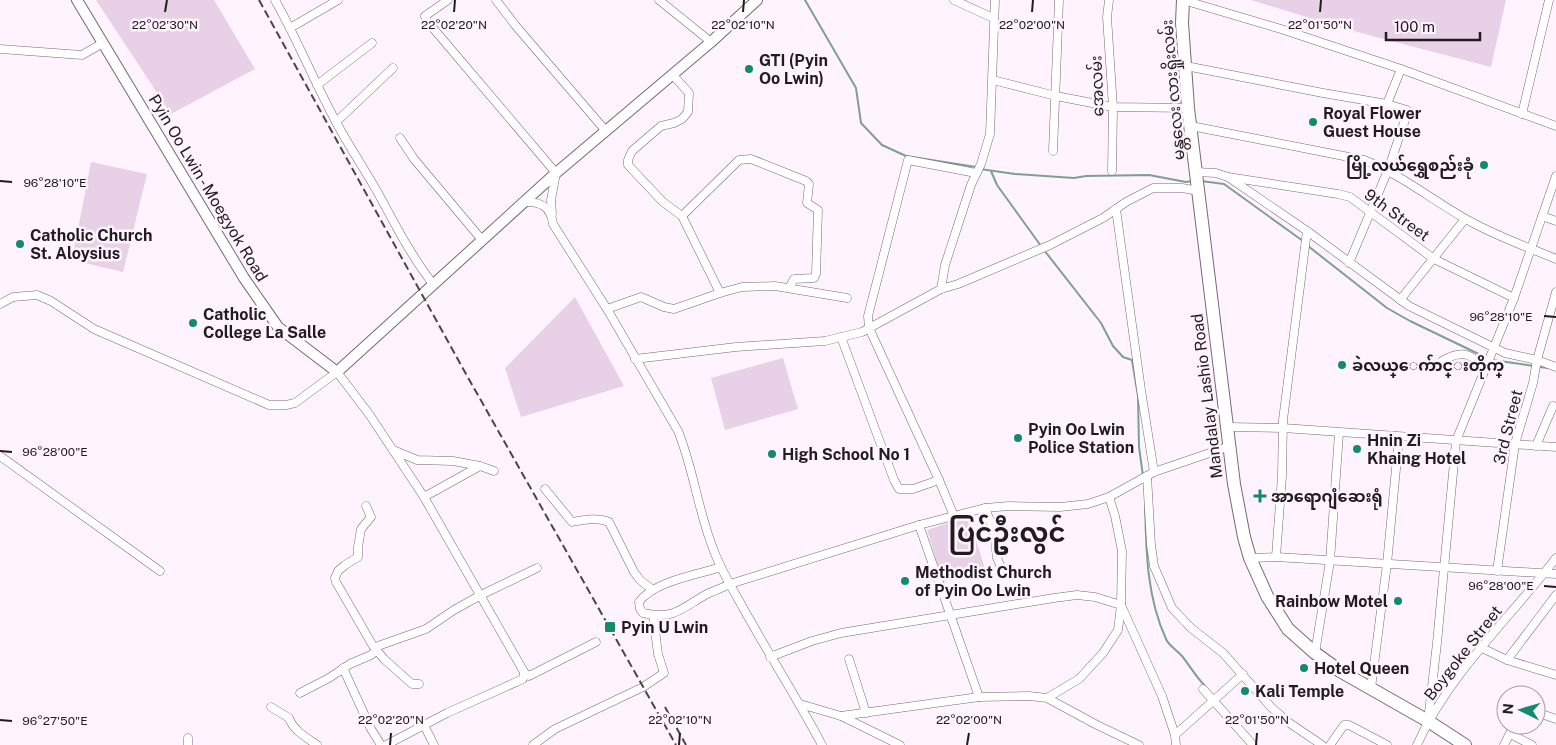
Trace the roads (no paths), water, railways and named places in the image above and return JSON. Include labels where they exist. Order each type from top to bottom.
[{"type":"highway","name":"မန္တလေး လားရှိုးလမ်း","points":[[1183,0],[1182,23],[1188,108],[1197,181]]},
{"type":"highway","name":"Mandalay Lashio Road","points":[[1197,181],[1230,446],[1244,537],[1250,558],[1267,596],[1288,629],[1315,653],[1340,671],[1428,721],[1448,740],[1465,745]]},
{"type":"main road","name":"Pyin Oo Lwin - Moegyok Road","points":[[77,0],[263,308],[278,327],[338,372]]},
{"type":"main road","points":[[338,372],[523,202],[711,42],[757,0]]},
{"type":"street","points":[[275,0],[336,122],[416,262],[433,284]]},
{"type":"street","points":[[290,28],[338,0]]},
{"type":"street","points":[[448,0],[425,16],[426,21],[556,173],[551,200],[553,224],[607,310],[678,430],[685,449],[706,529],[721,568],[770,657],[800,704],[822,745]]},
{"type":"street","points":[[496,0],[515,25],[606,130]]},
{"type":"street","points":[[660,0],[711,42]]},
{"type":"street","points":[[954,0],[994,18]]},
{"type":"street","points":[[941,289],[945,265],[990,134],[995,0]]},
{"type":"street","points":[[1053,151],[1059,0]]},
{"type":"street","name":"အေလမ်း","points":[[1109,0],[1108,17],[1113,107],[1112,171]]},
{"type":"street","points":[[1183,0],[1281,29],[1400,69],[1556,126]]},
{"type":"street","points":[[1522,114],[1549,0]]},
{"type":"street","points":[[0,49],[82,55],[103,43]]},
{"type":"street","points":[[316,85],[372,43]]},
{"type":"street","points":[[1186,66],[1388,104],[1407,110],[1388,170],[1349,263]]},
{"type":"street","points":[[336,122],[393,68]]},
{"type":"street","points":[[1388,104],[1400,69]]},
{"type":"street","points":[[672,74],[689,93],[688,112],[682,119],[661,126],[632,151],[628,164],[663,202],[682,216],[720,292]]},
{"type":"street","points":[[993,80],[1056,96],[1113,107],[1188,108]]},
{"type":"street","points":[[1191,126],[1364,160],[1388,170],[1466,219],[1531,249],[1556,258]]},
{"type":"street","points":[[400,138],[414,159],[482,240]]},
{"type":"street","points":[[682,216],[739,160],[751,159],[806,181],[809,184],[807,203],[818,210],[816,274],[814,278],[810,279],[794,279],[789,288]]},
{"type":"street","points":[[954,516],[869,328],[869,306],[908,160],[977,172]]},
{"type":"street","name":"9th Street","points":[[635,360],[736,347],[824,340],[869,328],[941,289],[958,284],[1043,248],[1103,218],[1126,202],[1157,188],[1182,188],[1216,173],[1228,178],[1338,194],[1353,199],[1434,259],[1514,298]]},
{"type":"street","points":[[1228,178],[1307,231],[1409,306],[1492,351],[1518,357],[1536,365],[1556,366]]},
{"type":"street","points":[[1428,721],[1456,441],[1514,298],[1555,180]]},
{"type":"street","points":[[523,202],[533,201],[545,206],[552,214]]},
{"type":"street","points":[[1116,209],[1147,476],[1154,566],[1172,608],[1191,628],[1224,653],[1264,699],[1288,722],[1322,745]]},
{"type":"street","points":[[1542,216],[1556,221]]},
{"type":"street","points":[[1400,300],[1466,219]]},
{"type":"street","points":[[1276,558],[1282,476],[1283,428],[1307,231]]},
{"type":"street","points":[[607,310],[641,297],[664,307],[674,309],[720,292],[742,287],[775,286],[847,298]]},
{"type":"street","name":"3rd Street","points":[[1496,571],[1515,444],[1556,292]]},
{"type":"street","points":[[0,304],[13,297],[37,295],[51,301],[94,329],[269,405],[295,403],[338,372],[424,497],[524,672],[529,676],[596,642]]},
{"type":"street","points":[[841,337],[899,489],[913,489],[939,480]]},
{"type":"street","points":[[1442,361],[1458,354],[1465,354],[1485,367]]},
{"type":"street","points":[[1536,446],[1553,406]]},
{"type":"street","points":[[1228,427],[1283,428],[1556,447]]},
{"type":"street","points":[[1315,653],[1330,561],[1339,433]]},
{"type":"street","points":[[1371,688],[1387,564],[1399,437]]},
{"type":"street","points":[[721,568],[681,578],[653,590],[644,595],[639,602],[640,609],[643,614],[662,616],[673,613],[688,607],[705,595],[730,584],[919,525],[985,508],[1078,506],[1109,497],[1147,476],[1230,446]]},
{"type":"street","points":[[393,450],[417,460],[454,461],[494,471]]},
{"type":"street","points":[[0,456],[160,571]]},
{"type":"street","points":[[424,497],[480,466]]},
{"type":"street","points":[[545,489],[572,522],[602,519],[609,522],[634,572],[640,580],[653,590]]},
{"type":"street","points":[[1047,698],[1079,679],[1103,653],[1118,630],[1121,605],[1122,551],[1109,497]]},
{"type":"street","points":[[366,506],[371,516],[361,529],[358,557],[338,571],[335,578],[340,591],[376,650],[412,684],[419,684]]},
{"type":"street","points":[[985,508],[994,530],[997,558],[1002,570]]},
{"type":"street","points":[[919,525],[979,698]]},
{"type":"street","points":[[1250,558],[1556,574]]},
{"type":"street","name":"Boygoke Street","points":[[1417,745],[1428,721],[1482,648],[1556,558]]},
{"type":"street","points":[[300,693],[329,678],[343,668],[371,655],[378,646],[426,629],[481,595],[537,568]]},
{"type":"street","points":[[770,657],[812,641],[841,633],[1077,595],[1095,597],[1121,605],[1162,696],[1175,734],[1176,745]]},
{"type":"street","points":[[1507,660],[1556,595]]},
{"type":"street","points":[[533,745],[555,729],[643,686],[664,673],[658,654],[653,615]]},
{"type":"street","points":[[1482,648],[1507,660],[1556,675]]},
{"type":"street","points":[[849,659],[866,713]]},
{"type":"street","points":[[343,668],[371,729],[382,745]]},
{"type":"street","points":[[386,745],[424,725],[523,679],[524,672]]},
{"type":"street","points":[[1175,734],[1243,674]]},
{"type":"street","points":[[1203,689],[1253,745]]},
{"type":"street","points":[[840,716],[979,698],[1029,696],[1047,698],[1139,745]]},
{"type":"street","points":[[800,704],[840,716],[900,745]]},
{"type":"street","points":[[271,707],[289,718],[296,728],[317,745]]},
{"type":"street","points":[[424,725],[434,745]]},
{"type":"street","points":[[1330,745],[1344,725],[1348,725],[1387,745]]},
{"type":"street","points":[[1512,735],[1532,745]]},
{"type":"waterway","points":[[805,0],[856,88],[861,123],[882,145],[906,156],[976,167]]},
{"type":"waterway","points":[[980,169],[1015,174],[1074,178],[1086,176],[1149,175],[1186,182],[1192,181]]},
{"type":"waterway","points":[[991,171],[997,185],[1041,246]]},
{"type":"waterway","points":[[1201,181],[1224,184],[1303,241]]},
{"type":"waterway","points":[[1308,246],[1387,308],[1487,358]]},
{"type":"waterway","points":[[1044,250],[1101,323],[1113,346],[1123,357],[1132,360],[1138,396],[1139,447],[1143,476]]},
{"type":"waterway","points":[[1492,360],[1534,366]]},
{"type":"waterway","points":[[1539,367],[1549,368]]},
{"type":"waterway","points":[[1145,500],[1148,571],[1159,623],[1167,641],[1182,656],[1205,686]]},
{"type":"railway","points":[[259,0],[466,374],[676,745]]},
{"type":"railway","points":[[665,707],[686,745]]},
{"type":"place","name":"GTI (Pyin Oo Lwin)","points":[[749,69]]},
{"type":"place","name":"Royal Flower Guest House","points":[[1313,122]]},
{"type":"place","name":"မြို့လယ်ရွှေစည်းခုံ","points":[[1484,165]]},
{"type":"place","name":"Catholic Church St. Aloysius","points":[[20,244]]},
{"type":"place","name":"Catholic College La Salle","points":[[193,323]]},
{"type":"place","name":"ခဲလယ္ေက်ာင္းတိုက္","points":[[1342,365]]},
{"type":"place","name":"Pyin Oo Lwin Police Station","points":[[1018,438]]},
{"type":"place","name":"Hnin Zi Khaing Hotel","points":[[1357,449]]},
{"type":"place","name":"High School No 1","points":[[772,454]]},
{"type":"place","name":"အာရောဂျံဆေးရုံ","points":[[1260,496]]},
{"type":"place","name":"Methodist Church of Pyin Oo Lwin","points":[[905,581]]},
{"type":"place","name":"Rainbow Motel","points":[[1398,601]]},
{"type":"place","name":"Pyin U Lwin","points":[[610,627]]},
{"type":"place","name":"Hotel Queen","points":[[1304,668]]},
{"type":"place","name":"Kali Temple","points":[[1245,691]]},
{"type":"district","name":"ပြင်ဦးလွင်","points":[[1007,532]]}]
